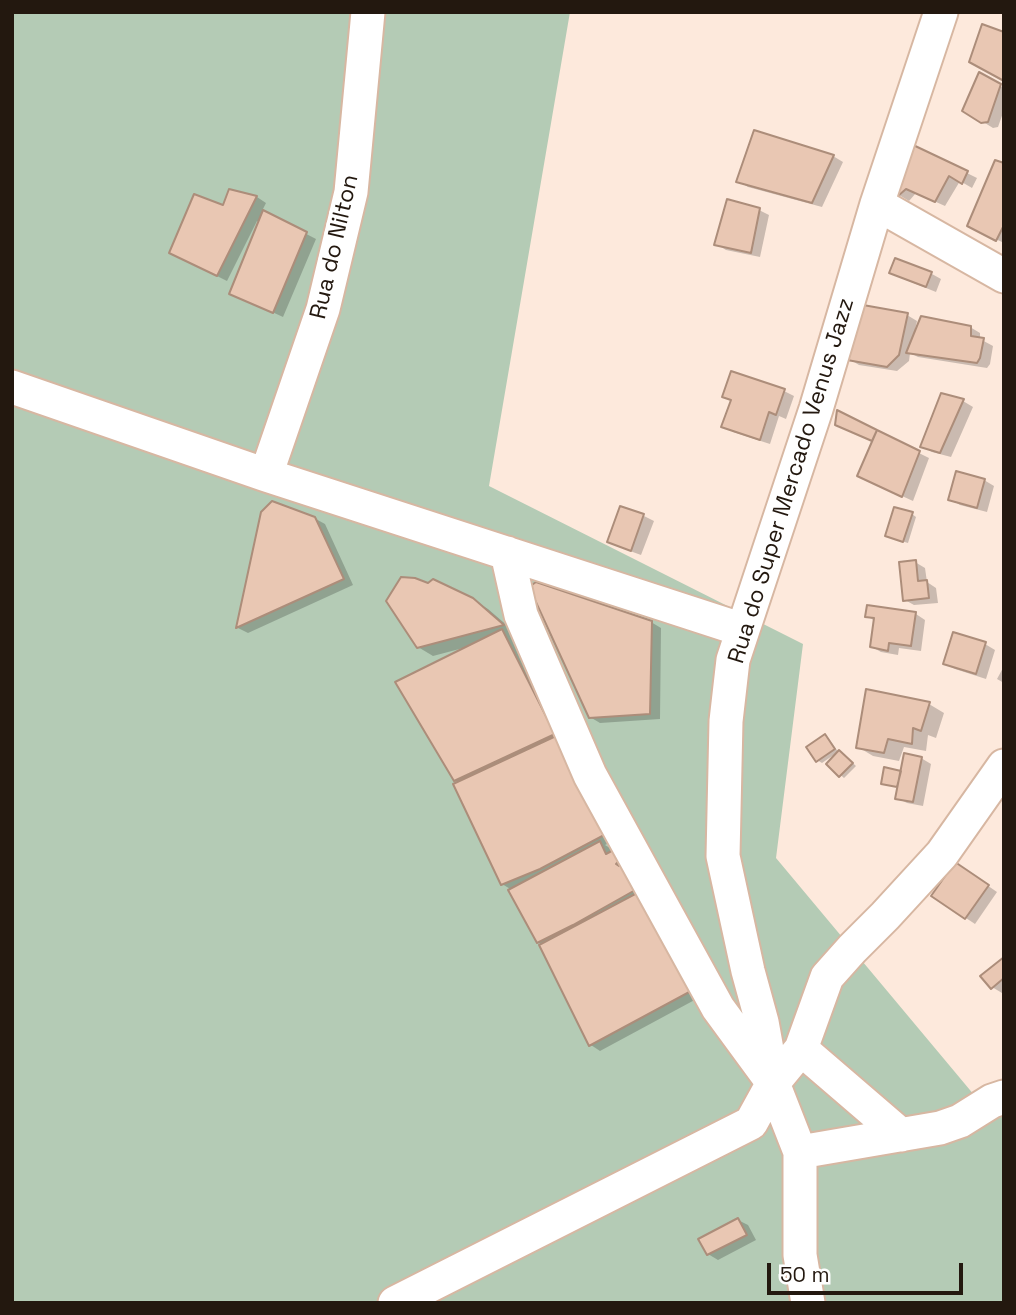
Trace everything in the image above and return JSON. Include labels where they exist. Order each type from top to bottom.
[{"type":"street","name":"Rua do Nilton","points":[[266,475],[323,309],[351,192],[368,12]]},
{"type":"street","name":"Rua do Super Mercado Venus Jazz","points":[[773,1083],[762,1021],[748,971],[723,856],[726,721],[733,660],[816,408],[877,204],[941,12]]},
{"type":"street","points":[[877,204],[1004,276]]},
{"type":"street","points":[[12,387],[266,475],[743,630]]},
{"type":"street","points":[[507,553],[521,615],[590,775],[718,1008],[773,1083],[800,1152],[800,1255],[808,1303]]},
{"type":"street","points":[[395,1303],[751,1123],[773,1083],[801,1049],[827,977],[942,854],[1004,766]]},
{"type":"street","points":[[801,1049],[901,1135]]},
{"type":"street","points":[[800,1152],[940,1128],[960,1121],[992,1101],[1004,1097]]},
{"type":"green space","points":[[12,12],[570,12],[489,486],[803,644],[776,858],[990,1114],[1004,1109],[1004,1303],[12,1303]]},
{"type":"building","points":[[982,24],[1004,32],[1004,81],[969,62]]},
{"type":"building","points":[[979,72],[1001,84],[988,122],[981,123],[962,111]]},
{"type":"building","points":[[754,130],[834,155],[812,203],[736,182]]},
{"type":"building","points":[[911,144],[968,171],[962,184],[949,176],[935,202],[906,189],[898,196],[893,193]]},
{"type":"building","points":[[995,160],[1004,163],[1004,225],[996,241],[967,226]]},
{"type":"building","points":[[229,189],[257,196],[217,276],[169,253],[194,194],[223,205]]},
{"type":"building","points":[[727,199],[760,208],[751,253],[714,245]]},
{"type":"building","points":[[263,210],[307,232],[273,313],[229,294]]},
{"type":"building","points":[[895,258],[932,272],[926,287],[889,273]]},
{"type":"building","points":[[863,305],[908,313],[899,355],[887,367],[847,360]]},
{"type":"building","points":[[921,316],[971,326],[971,336],[984,338],[977,363],[906,353]]},
{"type":"building","points":[[731,371],[785,389],[776,415],[769,412],[760,440],[721,427],[731,400],[722,397]]},
{"type":"building","points":[[941,393],[964,399],[940,453],[920,447]]},
{"type":"building","points":[[837,410],[877,430],[872,441],[835,425]]},
{"type":"building","points":[[877,430],[920,451],[902,497],[857,476]]},
{"type":"building","points":[[956,471],[985,479],[977,508],[948,500]]},
{"type":"building","points":[[272,501],[315,517],[344,579],[236,628],[261,512]]},
{"type":"building","points":[[620,506],[644,514],[631,551],[607,542]]},
{"type":"building","points":[[894,507],[913,512],[903,542],[885,536]]},
{"type":"building","points":[[916,560],[918,581],[927,580],[929,598],[903,601],[899,562]]},
{"type":"building","points":[[401,577],[428,583],[433,579],[473,598],[504,625],[417,648],[386,601]]},
{"type":"building","points":[[536,582],[652,621],[650,714],[589,718],[529,587]]},
{"type":"building","points":[[867,605],[916,612],[911,646],[889,643],[888,651],[870,647],[874,618],[865,617]]},
{"type":"building","points":[[502,629],[555,734],[454,781],[395,682]]},
{"type":"building","points":[[953,632],[986,642],[976,674],[943,664]]},
{"type":"building","points":[[866,689],[930,702],[921,731],[913,728],[912,744],[888,739],[884,753],[856,748]]},
{"type":"building","points":[[825,734],[835,749],[816,762],[806,747]]},
{"type":"building","points":[[556,736],[608,833],[540,869],[501,885],[453,784]]},
{"type":"building","points":[[839,750],[853,763],[839,777],[826,764]]},
{"type":"building","points":[[904,753],[922,757],[913,802],[895,799]]},
{"type":"building","points":[[884,767],[901,771],[897,787],[881,784]]},
{"type":"building","points":[[600,841],[606,854],[617,848],[620,860],[616,864],[625,864],[637,889],[537,943],[508,890]]},
{"type":"building","points":[[955,862],[989,885],[965,919],[931,896]]},
{"type":"building","points":[[637,893],[693,990],[589,1046],[539,945]]},
{"type":"building","points":[[1004,957],[1004,978],[991,989],[980,976]]},
{"type":"building","points":[[738,1218],[747,1235],[707,1255],[698,1239]]}]
